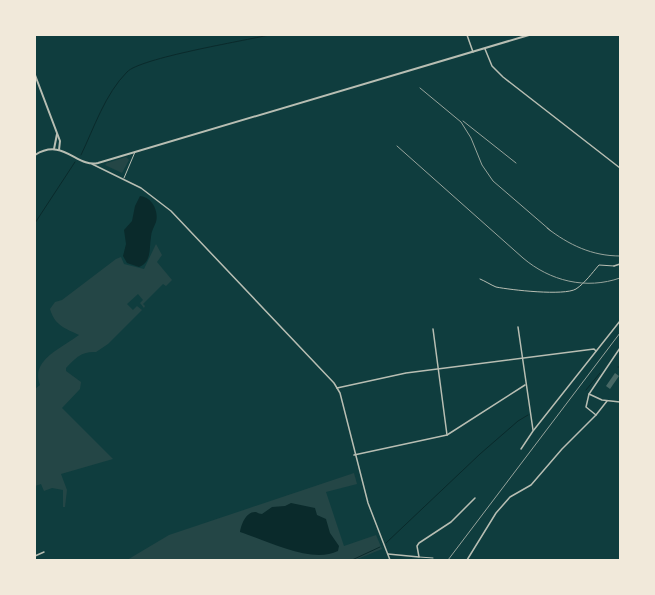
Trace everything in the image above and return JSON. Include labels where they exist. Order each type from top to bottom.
[{"type":"street","points":[[467,35],[473,52]]},
{"type":"street","points":[[92,164],[529,35]]},
{"type":"street","points":[[485,48],[492,66],[503,77],[620,168]]},
{"type":"street","points":[[35,75],[60,141],[59,150]]},
{"type":"street","points":[[54,150],[57,132]]},
{"type":"street","points":[[35,155],[45,150],[59,150],[124,178],[145,190],[171,211],[323,370],[338,388],[354,455],[368,503],[390,560]]},
{"type":"street","points":[[614,266],[620,264]]},
{"type":"street","points":[[521,449],[533,431],[620,321]]},
{"type":"street","points":[[518,327],[525,385],[533,431]]},
{"type":"street","points":[[433,329],[447,435]]},
{"type":"street","points":[[596,415],[586,407],[589,394],[620,348]]},
{"type":"street","points":[[338,388],[406,373],[594,349],[596,351]]},
{"type":"street","points":[[354,455],[447,435],[525,385]]},
{"type":"street","points":[[589,394],[607,401],[620,402]]},
{"type":"street","points":[[467,560],[496,513],[510,497],[531,485],[562,449],[596,415],[607,401]]},
{"type":"street","points":[[388,554],[419,558],[416,546],[447,525],[475,498]]},
{"type":"street","points":[[35,556],[44,552]]},
{"type":"lane","points":[[124,178],[135,152]]},
{"type":"lane","points":[[480,279],[494,286],[504,288],[537,292],[569,291],[575,290],[583,284],[599,265],[614,266]]},
{"type":"lane","points":[[419,558],[433,558]]},
{"type":"shaded area","points":[[126,157],[129,160],[122,173],[105,165],[107,163]]},
{"type":"shaded area","points":[[140,196],[148,199],[154,205],[157,218],[152,233],[148,258],[143,265],[139,267],[127,263],[123,256],[126,244],[124,230],[132,221],[135,206]]},
{"type":"shaded area","points":[[156,244],[162,255],[157,262],[172,280],[166,286],[163,284],[143,304],[145,306],[144,308],[140,303],[143,300],[138,294],[127,304],[133,310],[137,306],[142,310],[108,344],[96,352],[79,356],[66,368],[66,371],[81,382],[80,389],[62,408],[113,459],[61,474],[67,490],[65,507],[63,507],[63,490],[52,488],[44,491],[41,484],[35,486],[35,389],[40,385],[38,376],[39,368],[43,362],[57,350],[79,335],[61,326],[52,315],[50,309],[55,302],[62,300],[116,259],[121,257],[124,264],[144,269]]},
{"type":"shaded area","points":[[354,473],[357,484],[326,492],[344,546],[376,535],[382,549],[355,560],[127,560],[169,535]]},
{"type":"shaded area","points":[[291,503],[315,508],[317,515],[326,519],[330,533],[339,546],[338,551],[315,555],[303,553],[289,550],[240,532],[243,522],[252,512],[262,514],[272,507],[285,506]]},
{"type":"building","points":[[615,373],[619,376],[610,389],[606,386]]},
{"type":"waterway","points":[[81,155],[112,90],[127,72],[151,61],[269,35]]},
{"type":"waterway","points":[[35,223],[75,162]]},
{"type":"waterway","points":[[586,390],[600,373]]},
{"type":"waterway","points":[[386,543],[480,454],[518,421],[528,415]]},
{"type":"waterway","points":[[352,560],[380,547]]},
{"type":"railway","points":[[420,88],[461,122],[471,138],[482,165],[493,181],[551,231]]},
{"type":"railway","points":[[463,121],[516,163]]},
{"type":"railway","points":[[397,146],[523,258],[545,273],[557,278],[581,283],[607,282],[620,278]]},
{"type":"railway","points":[[547,228],[564,240],[590,252],[620,256]]},
{"type":"railway","points":[[448,560],[620,333]]}]
